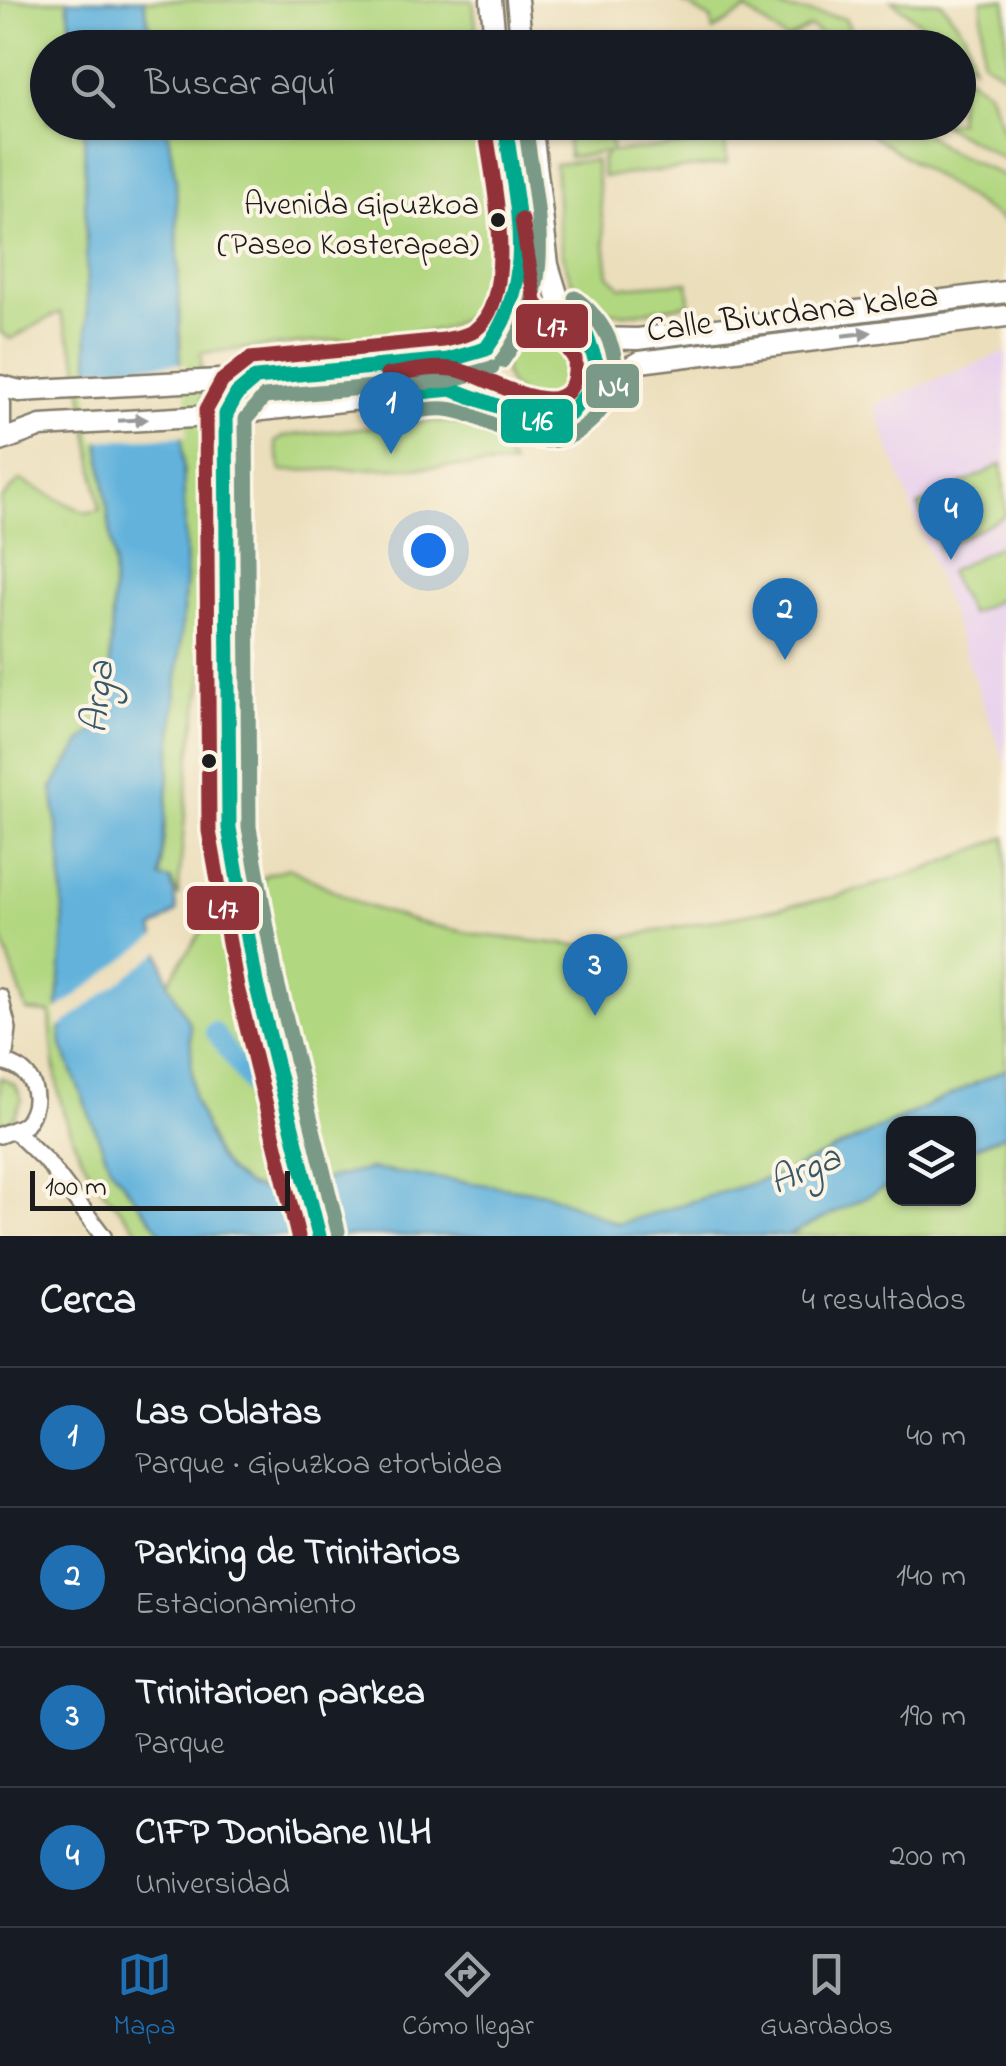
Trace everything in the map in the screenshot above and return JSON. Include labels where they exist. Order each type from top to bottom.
[{"type":"street","points":[[491,0],[494,30]]},
{"type":"street","points":[[517,0],[520,30]]},
{"type":"street","points":[[504,409],[490,392],[483,371],[486,349],[508,319],[522,266],[507,140]]},
{"type":"street","points":[[0,441],[20,432],[60,424],[216,415],[452,390],[504,409],[522,420],[544,422],[564,416],[582,404],[592,386],[595,353],[588,338],[563,314],[548,265],[533,140]]},
{"type":"street","name":"Calle Biurdana kalea","points":[[588,338],[638,339],[1006,292]]},
{"type":"street","points":[[508,319],[525,311],[563,314]]},
{"type":"street","name":"Calle Biurdana kalea","points":[[592,386],[640,362],[1006,316]]},
{"type":"street","points":[[0,386],[20,391],[256,378],[448,360],[486,349]]},
{"type":"street","points":[[256,378],[216,415],[230,828],[253,970],[319,1236]]},
{"type":"street","points":[[0,403],[0,428]]},
{"type":"street","points":[[0,998],[8,1029],[2,1062],[25,1072],[36,1093],[32,1116],[8,1134],[48,1163],[103,1236]]},
{"type":"street","points":[[282,1096],[283,1129],[305,1236]]},
{"type":"shaded area","points":[[1006,352],[1006,471],[1003,465],[940,548],[1006,515],[1006,542],[949,572],[970,614],[1006,596],[1006,765],[874,405]]},
{"type":"green space","points":[[0,0],[67,0],[71,30],[30,30],[30,140],[84,140],[88,351],[114,563],[114,714],[82,741],[52,788],[61,857],[64,931],[58,1003],[62,1046],[110,1166],[164,1236],[141,1236],[84,1162],[61,1101],[50,1013],[27,1011],[0,933],[0,501],[20,480],[86,513],[100,510],[78,363],[60,312],[11,339],[0,332]]},
{"type":"green space","points":[[144,0],[473,0],[476,30],[150,30]]},
{"type":"green space","points":[[678,0],[759,0],[784,9],[845,18],[851,30],[810,27],[773,30],[746,10],[715,30],[711,19]]},
{"type":"green space","points":[[891,0],[941,2],[963,30],[929,30]]},
{"type":"green space","points":[[982,0],[1006,0],[1006,76],[982,60]]},
{"type":"green space","points":[[976,83],[988,91],[1006,137],[1006,160],[970,140],[976,140]]},
{"type":"green space","points":[[169,140],[488,140],[500,236],[498,279],[492,294],[476,311],[441,330],[201,353],[206,518],[203,678],[190,755],[178,897],[171,880],[160,879],[186,577],[176,180]]},
{"type":"green space","points":[[567,140],[610,140],[612,152],[725,141],[727,164],[603,177],[601,159],[609,152],[569,157]]},
{"type":"green space","points":[[880,140],[934,140],[1006,177],[1006,223]]},
{"type":"green space","points":[[595,160],[609,275],[621,287],[688,282],[690,304],[620,313],[597,307],[581,295],[563,255],[555,164]]},
{"type":"green space","points":[[539,330],[564,340],[574,365],[564,390],[539,400],[514,390],[504,365],[514,340]]},
{"type":"green space","points":[[431,421],[460,423],[480,430],[496,442],[513,465],[281,471],[275,442],[284,436]]},
{"type":"green space","points":[[1002,464],[1006,515],[940,549],[918,506]]},
{"type":"green space","points":[[1006,542],[1006,596],[970,614],[948,572]]},
{"type":"green space","points":[[1006,837],[1006,1069],[906,1116],[886,1116],[886,1125],[782,1174],[618,1224],[546,1193],[270,1191],[248,1186],[228,1171],[216,1155],[193,1096],[190,1025],[168,982],[218,906],[242,1007],[277,1000],[257,896],[265,875],[289,868],[363,905],[417,922],[479,935],[579,946],[835,897],[922,871]]},
{"type":"green space","points":[[0,1077],[16,1086],[22,1100],[13,1119],[0,1124]]},
{"type":"green space","points":[[1006,1134],[1006,1236],[787,1236],[886,1187],[886,1206],[976,1206],[976,1147]]},
{"type":"water","points":[[67,0],[144,0],[150,30],[71,30]]},
{"type":"water","name":"Arga","points":[[84,140],[169,140],[176,180],[186,577],[160,878],[171,880],[177,911],[153,929],[168,982],[190,1025],[193,1096],[216,1155],[228,1171],[248,1186],[270,1191],[370,1169],[546,1193],[618,1224],[782,1174],[886,1125],[886,1187],[787,1236],[164,1236],[110,1166],[62,1046],[58,1003],[64,931],[61,857],[52,788],[82,741],[114,713],[110,666],[114,563],[88,351]]},
{"type":"water","points":[[1006,1069],[1006,1134],[976,1147],[976,1116],[906,1116]]},
{"type":"pier","points":[[186,363],[187,436],[94,441],[86,369]]},
{"type":"pier","points":[[159,934],[163,949],[56,1030],[54,1012]]},
{"type":"pier","points":[[315,1176],[329,1236],[290,1236],[279,1184]]},
{"type":"waterway","points":[[214,1031],[301,1159]]},
{"type":"transit line","name":"L17","points":[[298,1236],[237,987],[209,831],[206,410],[222,381],[250,359],[444,340],[474,331],[488,314],[500,263],[497,202],[487,140]]},
{"type":"transit line","name":"L16","points":[[486,349],[503,322],[518,268],[518,212],[508,140]]},
{"type":"transit line","name":"N4","points":[[502,361],[532,303],[538,274],[538,217],[527,140]]},
{"type":"transit line","name":"L17","points":[[387,375],[458,370],[531,397],[549,399],[564,395],[573,382],[575,359],[535,302],[522,220]]},
{"type":"transit line","name":"N4","points":[[392,415],[446,409],[541,441],[562,439],[577,432],[606,402],[615,370],[608,338],[589,310],[575,298]]},
{"type":"transit line","name":"L16","points":[[390,395],[451,389],[538,421],[570,414],[590,389],[596,362],[587,337],[563,314]]},
{"type":"transit line","name":"L16","points":[[319,1236],[256,983],[229,828],[226,414],[237,394],[256,378],[448,360],[486,349]]},
{"type":"transit line","name":"N4","points":[[338,1231],[276,978],[249,827],[246,419],[264,397],[450,380],[492,368]]},
{"type":"place","name":"Avenida Gipuzkoa (Paseo Kosterapea)","points":[[498,220]]},
{"type":"place","name":"Las Oblatas","points":[[391,454]]},
{"type":"place","name":"CIFP Donibane IILH","points":[[951,560]]},
{"type":"place","name":"Parking de Trinitarios","points":[[785,660]]},
{"type":"place","name":"Trinitarioen parkea","points":[[595,1016]]}]
